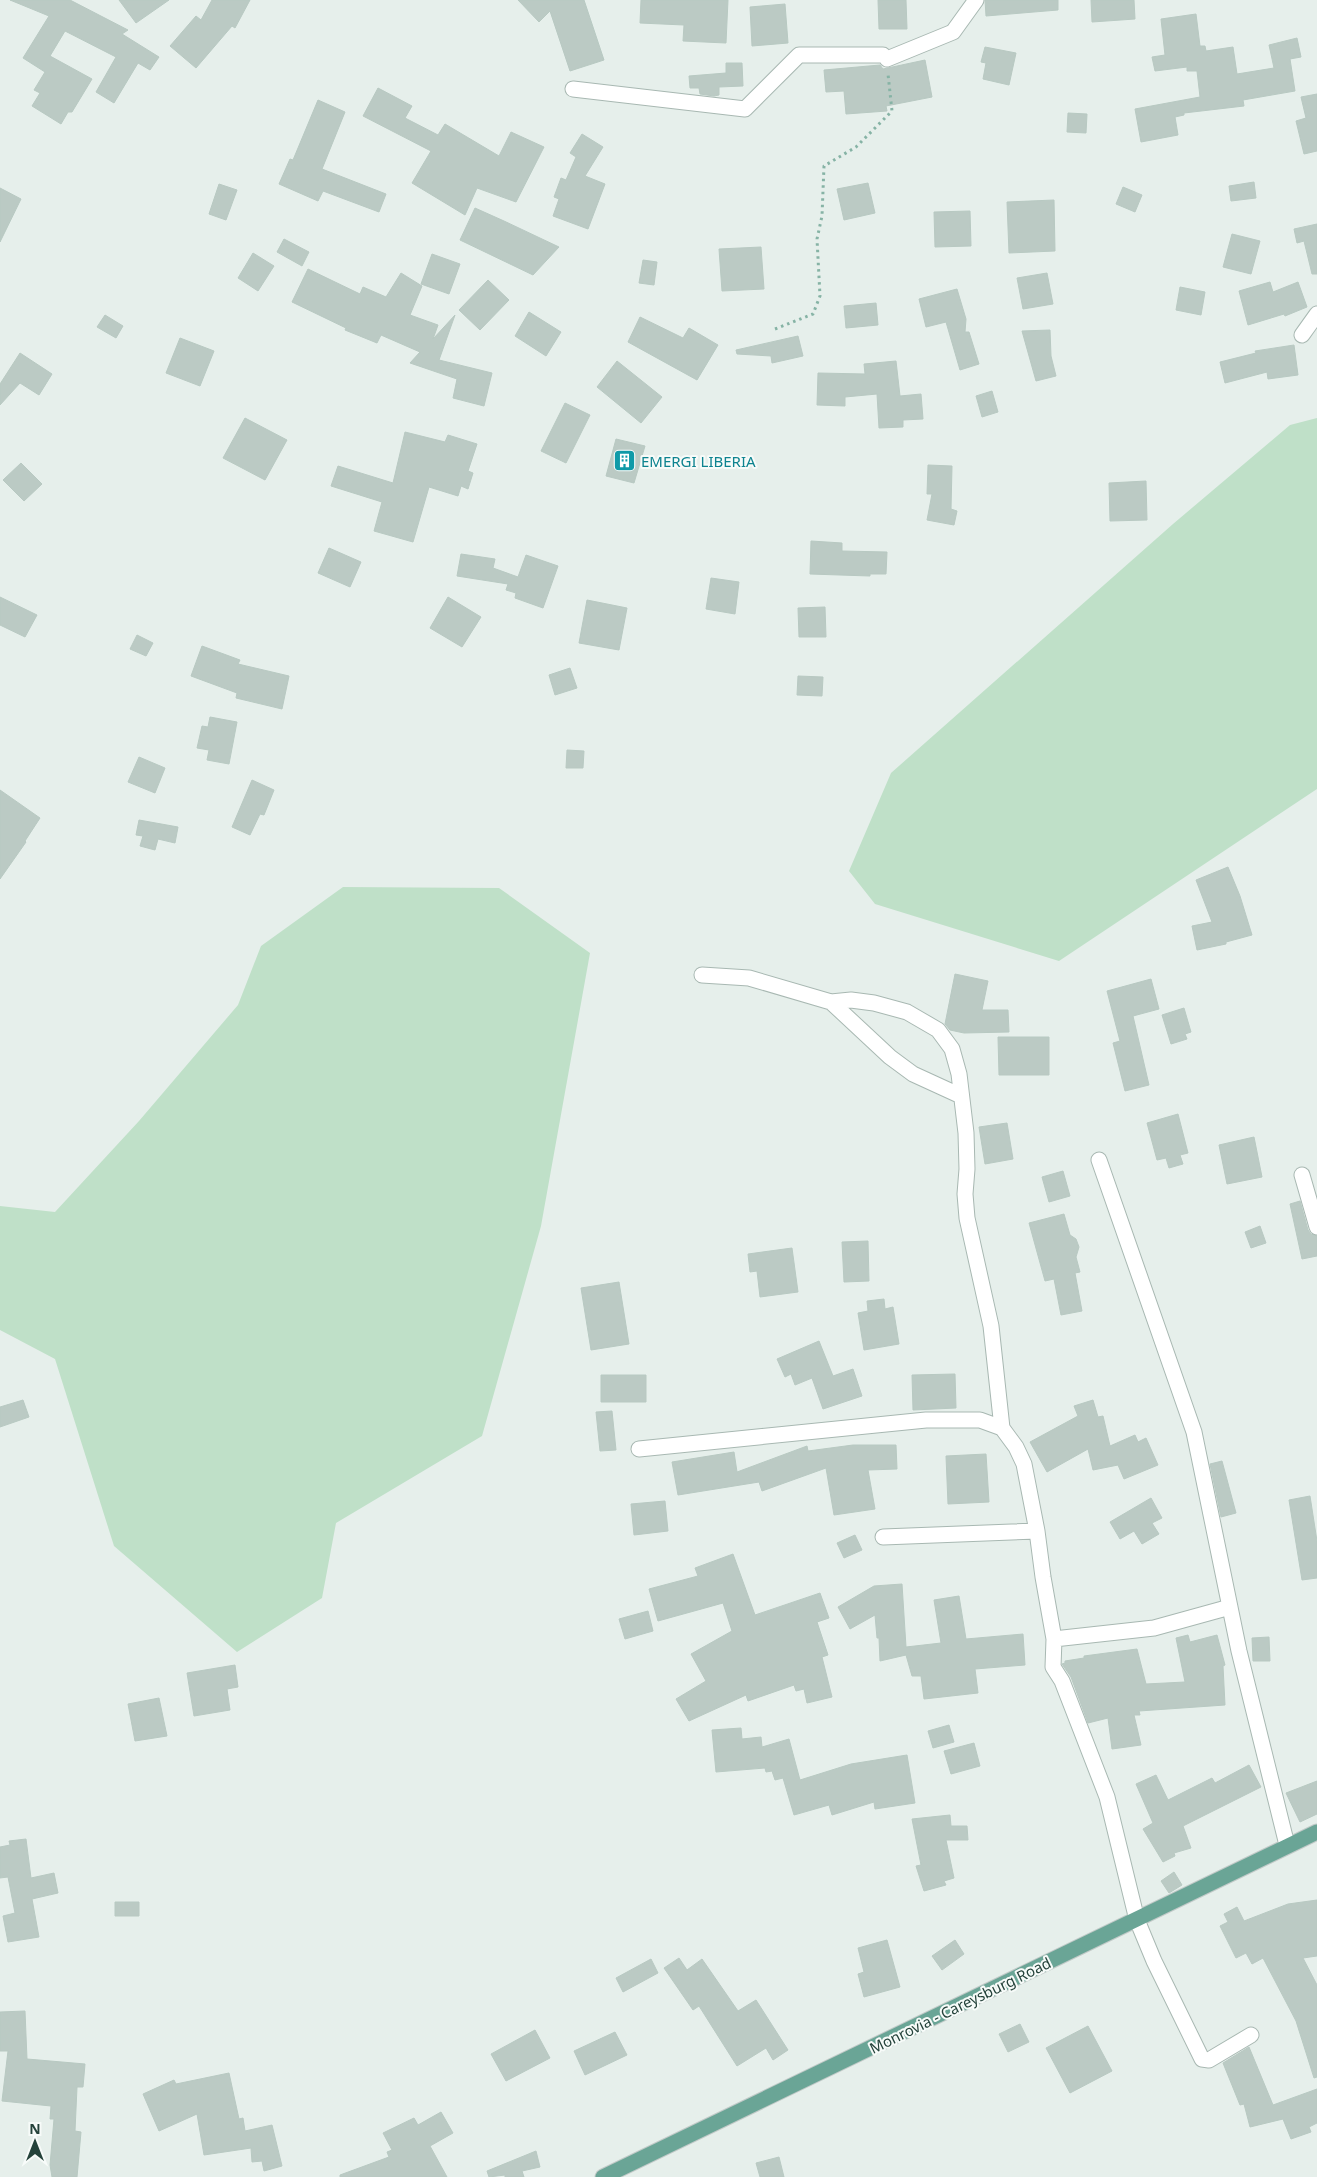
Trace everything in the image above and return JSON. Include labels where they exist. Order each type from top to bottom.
[{"type":"main road","name":"Monrovia - Careysburg Road","points":[[603,2177],[1317,1832]]},
{"type":"street","points":[[573,88],[745,110],[799,55],[885,57],[953,32],[976,0]]},
{"type":"street","points":[[1302,335],[1317,314]]},
{"type":"street","points":[[702,975],[749,978],[831,1002],[851,1000],[874,1003],[907,1012],[938,1030],[952,1049],[959,1074],[966,1132],[967,1169],[965,1194],[967,1218],[991,1326],[1002,1428],[1016,1447],[1024,1464],[1037,1531],[1054,1639],[1053,1667],[1062,1682],[1107,1798],[1137,1920],[1154,1961],[1202,2059],[1209,2060],[1251,2034]]},
{"type":"street","points":[[831,1002],[890,1057],[913,1074],[961,1096]]},
{"type":"street","points":[[1099,1160],[1194,1432],[1230,1607],[1287,1845]]},
{"type":"street","points":[[1302,1175],[1317,1227]]},
{"type":"street","points":[[639,1449],[926,1420],[980,1420],[1002,1428]]},
{"type":"street","points":[[883,1537],[1037,1531]]},
{"type":"street","points":[[1054,1639],[1154,1628],[1230,1607]]},
{"type":"path","points":[[775,330],[813,314],[820,296],[817,239],[822,216],[824,166],[856,147],[892,111],[885,57]]},
{"type":"green space","points":[[1317,418],[1317,789],[1059,961],[875,904],[849,871],[891,773],[1173,524],[1290,425]]},
{"type":"green space","points":[[343,887],[499,888],[590,953],[541,1226],[482,1436],[336,1523],[322,1598],[237,1652],[114,1546],[55,1359],[0,1330],[0,1206],[55,1212],[139,1121],[238,1005],[261,946]]},
{"type":"building","points":[[10,0],[70,0],[128,30],[122,34],[159,57],[150,70],[138,63],[114,103],[96,92],[116,57],[65,31],[50,56],[92,79],[72,112],[68,112],[61,124],[32,106],[40,93],[34,90],[45,72],[23,58],[49,16]]},
{"type":"building","points":[[119,0],[169,0],[136,23]]},
{"type":"building","points":[[212,0],[250,0],[235,28],[232,26],[196,68],[170,46],[196,16],[201,20]]},
{"type":"building","points":[[518,0],[584,0],[604,60],[570,71],[550,11],[539,22]]},
{"type":"building","points":[[641,0],[728,0],[726,43],[683,41],[684,25],[640,23]]},
{"type":"building","points":[[878,0],[906,0],[907,29],[879,29]]},
{"type":"building","points":[[985,0],[1058,0],[1058,10],[986,16]]},
{"type":"building","points":[[1091,0],[1134,0],[1135,19],[1092,22]]},
{"type":"building","points":[[785,4],[788,43],[752,46],[750,7]]},
{"type":"building","points":[[1196,14],[1200,46],[1205,46],[1206,51],[1233,47],[1237,74],[1274,68],[1269,45],[1297,38],[1301,57],[1290,59],[1295,91],[1243,100],[1244,106],[1184,113],[1184,115],[1175,117],[1178,135],[1141,142],[1135,109],[1200,97],[1197,71],[1187,71],[1187,67],[1155,71],[1152,57],[1165,55],[1161,19]]},
{"type":"building","points":[[985,47],[1016,53],[1009,85],[983,79],[986,63],[981,62]]},
{"type":"building","points":[[925,60],[932,97],[886,106],[887,111],[846,114],[844,91],[826,92],[824,70],[880,65],[883,69]]},
{"type":"building","points":[[726,63],[742,63],[743,86],[719,87],[719,95],[714,96],[700,94],[699,88],[690,88],[689,76],[726,73]]},
{"type":"building","points":[[378,88],[412,106],[405,118],[438,135],[445,124],[499,156],[511,132],[544,147],[516,202],[477,188],[465,215],[412,183],[431,151],[363,116]]},
{"type":"building","points":[[1317,94],[1317,151],[1304,154],[1296,121],[1306,118],[1301,97]]},
{"type":"building","points":[[318,100],[345,112],[322,169],[386,194],[379,212],[323,191],[318,201],[279,184],[290,159],[293,160]]},
{"type":"building","points":[[1068,113],[1087,114],[1086,133],[1067,132]]},
{"type":"building","points":[[582,134],[603,147],[585,176],[605,184],[588,229],[553,216],[559,199],[554,197],[561,178],[566,180],[576,157],[570,153]]},
{"type":"building","points":[[1254,182],[1256,198],[1231,201],[1229,186]]},
{"type":"building","points":[[868,183],[875,213],[844,220],[837,189]]},
{"type":"building","points":[[219,184],[237,190],[226,220],[209,214]]},
{"type":"building","points":[[1123,187],[1142,195],[1135,212],[1116,204]]},
{"type":"building","points":[[0,188],[21,199],[0,242]]},
{"type":"building","points":[[1054,200],[1055,251],[1009,253],[1007,202]]},
{"type":"building","points":[[475,208],[559,247],[533,275],[460,240]]},
{"type":"building","points":[[970,211],[971,246],[935,247],[934,212]]},
{"type":"building","points":[[1317,224],[1317,274],[1312,274],[1304,241],[1297,243],[1294,229]]},
{"type":"building","points":[[1232,234],[1260,241],[1251,274],[1223,267]]},
{"type":"building","points":[[284,239],[309,252],[302,266],[277,252]]},
{"type":"building","points":[[761,247],[764,289],[722,291],[719,249]]},
{"type":"building","points":[[253,253],[274,266],[258,291],[238,278]]},
{"type":"building","points":[[432,254],[460,264],[449,294],[421,284]]},
{"type":"building","points":[[643,260],[657,262],[654,285],[639,283]]},
{"type":"building","points":[[308,269],[360,294],[363,287],[386,297],[401,273],[422,286],[410,315],[438,325],[433,339],[455,315],[439,360],[492,373],[484,406],[453,398],[457,379],[410,363],[420,352],[381,335],[377,343],[345,330],[346,328],[292,302]]},
{"type":"building","points":[[1047,273],[1053,304],[1023,309],[1017,278]]},
{"type":"building","points":[[488,280],[509,300],[480,330],[459,310]]},
{"type":"building","points":[[1270,282],[1273,292],[1298,282],[1307,307],[1285,316],[1284,314],[1248,325],[1239,291]]},
{"type":"building","points":[[1180,287],[1205,292],[1201,315],[1176,310]]},
{"type":"building","points":[[957,289],[966,319],[965,332],[969,332],[979,364],[960,370],[946,322],[926,327],[919,299]]},
{"type":"building","points":[[876,303],[878,325],[846,328],[844,306]]},
{"type":"building","points":[[529,312],[561,332],[546,356],[515,336]]},
{"type":"building","points":[[105,315],[123,326],[116,338],[97,327]]},
{"type":"building","points":[[640,317],[683,338],[689,328],[718,345],[697,380],[628,342]]},
{"type":"building","points":[[1050,330],[1051,356],[1056,376],[1036,381],[1022,331]]},
{"type":"building","points":[[798,336],[803,356],[772,363],[771,356],[737,354],[736,350]]},
{"type":"building","points":[[180,338],[214,351],[200,386],[166,373]]},
{"type":"building","points":[[1294,345],[1298,375],[1268,379],[1267,372],[1225,383],[1220,362],[1256,353],[1255,351]]},
{"type":"building","points":[[20,353],[52,374],[39,395],[20,383],[0,405],[0,384]]},
{"type":"building","points":[[617,361],[662,397],[641,423],[597,387]]},
{"type":"building","points":[[896,361],[900,396],[921,394],[923,419],[903,420],[903,427],[879,428],[877,394],[845,397],[845,406],[817,405],[818,373],[865,374],[864,364]]},
{"type":"building","points":[[992,391],[998,412],[982,417],[976,396]]},
{"type":"building","points":[[565,403],[590,415],[566,463],[541,451]]},
{"type":"building","points":[[245,418],[287,440],[265,480],[223,458]]},
{"type":"building","points":[[405,432],[445,442],[448,435],[477,444],[468,471],[473,473],[468,489],[461,486],[458,496],[429,487],[413,542],[374,531],[382,502],[331,486],[338,466],[393,483]]},
{"type":"building","name":"EMERGI LIBERIA","points":[[616,439],[645,446],[634,483],[606,476]]},
{"type":"building","points":[[21,463],[42,484],[24,501],[3,480]]},
{"type":"building","points":[[928,465],[952,466],[951,509],[957,511],[954,525],[927,520],[932,494],[927,494]]},
{"type":"building","points":[[1146,481],[1147,520],[1110,521],[1109,483]]},
{"type":"building","points":[[811,541],[842,543],[842,551],[887,552],[886,574],[870,574],[870,576],[810,574]]},
{"type":"building","points":[[329,548],[361,562],[350,587],[318,573]]},
{"type":"building","points":[[461,554],[495,559],[493,568],[518,577],[526,555],[558,566],[543,608],[515,598],[516,593],[506,590],[508,584],[457,576]]},
{"type":"building","points":[[711,578],[739,582],[735,614],[706,609]]},
{"type":"building","points":[[0,597],[37,615],[25,637],[0,625]]},
{"type":"building","points":[[448,597],[481,617],[462,647],[430,628]]},
{"type":"building","points":[[587,600],[627,608],[619,650],[579,643]]},
{"type":"building","points":[[825,607],[826,637],[799,637],[798,608]]},
{"type":"building","points":[[137,635],[153,643],[146,656],[130,649]]},
{"type":"building","points":[[202,646],[240,660],[238,664],[289,676],[282,709],[236,698],[237,693],[191,676]]},
{"type":"building","points":[[570,668],[577,688],[555,695],[549,675]]},
{"type":"building","points":[[798,676],[823,677],[822,696],[797,695]]},
{"type":"building","points":[[210,717],[237,722],[229,764],[207,760],[209,750],[197,748],[202,726],[208,727]]},
{"type":"building","points":[[567,750],[584,751],[583,768],[566,768]]},
{"type":"building","points":[[139,757],[165,768],[155,793],[128,782]]},
{"type":"building","points":[[252,780],[274,790],[264,815],[260,814],[250,835],[232,827]]},
{"type":"building","points":[[0,790],[40,818],[0,879]]},
{"type":"building","points":[[139,820],[178,827],[175,843],[158,839],[155,850],[140,846],[143,836],[136,835]]},
{"type":"building","points":[[1228,867],[1240,896],[1252,935],[1226,942],[1226,944],[1197,950],[1192,926],[1212,922],[1196,880]]},
{"type":"building","points":[[955,974],[988,981],[982,1010],[1008,1010],[1009,1032],[964,1033],[950,1030],[945,1024]]},
{"type":"building","points":[[1151,979],[1159,1009],[1133,1016],[1149,1085],[1125,1091],[1113,1043],[1120,1041],[1107,991]]},
{"type":"building","points":[[1184,1008],[1191,1032],[1185,1034],[1187,1039],[1171,1044],[1162,1015]]},
{"type":"building","points":[[998,1037],[1049,1037],[1049,1075],[999,1075]]},
{"type":"building","points":[[1178,1114],[1188,1153],[1180,1155],[1183,1164],[1169,1168],[1166,1158],[1157,1160],[1147,1123]]},
{"type":"building","points":[[1007,1123],[1013,1159],[985,1164],[979,1127]]},
{"type":"building","points":[[1254,1137],[1262,1177],[1227,1184],[1219,1145]]},
{"type":"building","points":[[1063,1171],[1070,1196],[1049,1202],[1042,1177]]},
{"type":"building","points":[[1300,1201],[1308,1230],[1311,1234],[1317,1236],[1317,1256],[1302,1259],[1290,1204]]},
{"type":"building","points":[[1064,1214],[1070,1235],[1076,1239],[1079,1247],[1076,1257],[1080,1272],[1075,1273],[1082,1311],[1061,1315],[1054,1279],[1045,1281],[1029,1223]]},
{"type":"building","points":[[1260,1226],[1266,1243],[1251,1248],[1245,1232]]},
{"type":"building","points":[[868,1241],[869,1281],[844,1282],[842,1242]]},
{"type":"building","points":[[792,1248],[798,1292],[760,1297],[757,1271],[750,1272],[748,1254]]},
{"type":"building","points":[[619,1282],[629,1344],[591,1350],[581,1288]]},
{"type":"building","points":[[884,1299],[885,1309],[893,1307],[899,1344],[864,1350],[858,1313],[868,1311],[867,1301]]},
{"type":"building","points":[[819,1341],[833,1376],[853,1369],[862,1396],[823,1409],[812,1378],[795,1385],[791,1374],[785,1377],[777,1359]]},
{"type":"building","points":[[955,1374],[956,1408],[913,1410],[912,1375]]},
{"type":"building","points":[[601,1375],[646,1375],[646,1402],[601,1402]]},
{"type":"building","points":[[23,1400],[29,1417],[0,1427],[0,1407]]},
{"type":"building","points":[[1093,1400],[1098,1417],[1103,1416],[1110,1446],[1135,1435],[1138,1442],[1146,1438],[1158,1465],[1124,1479],[1118,1465],[1093,1470],[1088,1449],[1047,1472],[1030,1442],[1078,1416],[1074,1406]]},
{"type":"building","points":[[612,1411],[616,1450],[600,1451],[596,1412]]},
{"type":"building","points":[[853,1445],[896,1445],[897,1469],[868,1470],[875,1509],[834,1515],[826,1468],[762,1491],[759,1482],[678,1495],[672,1462],[734,1452],[737,1472],[807,1446],[808,1451]]},
{"type":"building","points":[[986,1454],[989,1502],[948,1504],[946,1456]]},
{"type":"building","points":[[1222,1461],[1236,1513],[1221,1517],[1210,1464]]},
{"type":"building","points":[[1310,1496],[1317,1541],[1317,1578],[1302,1580],[1289,1500]]},
{"type":"building","points":[[1151,1498],[1162,1518],[1152,1523],[1159,1534],[1142,1544],[1134,1531],[1120,1539],[1110,1522]]},
{"type":"building","points":[[665,1501],[668,1531],[634,1535],[631,1504]]},
{"type":"building","points":[[855,1535],[862,1550],[844,1558],[837,1543]]},
{"type":"building","points":[[733,1554],[755,1615],[820,1593],[829,1618],[817,1622],[828,1655],[822,1657],[832,1697],[807,1703],[804,1689],[796,1691],[794,1685],[748,1701],[746,1695],[689,1721],[676,1699],[706,1681],[691,1654],[732,1631],[723,1603],[658,1621],[649,1589],[698,1576],[695,1568]]},
{"type":"building","points":[[902,1584],[906,1647],[941,1643],[934,1600],[959,1596],[966,1639],[1023,1634],[1025,1665],[975,1669],[978,1693],[924,1699],[921,1676],[912,1676],[906,1655],[880,1661],[875,1615],[850,1629],[838,1607],[874,1586]]},
{"type":"building","points":[[648,1611],[653,1631],[625,1639],[619,1619]]},
{"type":"building","points":[[1188,1635],[1190,1642],[1217,1635],[1225,1665],[1223,1666],[1225,1705],[1139,1711],[1140,1715],[1134,1715],[1141,1745],[1112,1749],[1108,1718],[1088,1723],[1071,1677],[1062,1664],[1065,1661],[1084,1658],[1084,1656],[1137,1649],[1146,1684],[1185,1682],[1176,1638]]},
{"type":"building","points":[[1269,1637],[1270,1661],[1253,1661],[1252,1638]]},
{"type":"building","points":[[235,1665],[238,1687],[227,1689],[230,1710],[194,1716],[187,1673]]},
{"type":"building","points":[[159,1698],[167,1736],[135,1741],[128,1704]]},
{"type":"building","points":[[949,1725],[954,1742],[933,1748],[928,1731]]},
{"type":"building","points":[[741,1728],[742,1739],[761,1737],[762,1747],[789,1739],[800,1780],[851,1764],[907,1755],[915,1803],[875,1809],[874,1802],[832,1815],[829,1805],[794,1815],[783,1778],[775,1780],[772,1771],[766,1772],[765,1768],[716,1772],[712,1730]]},
{"type":"building","points":[[974,1743],[980,1766],[951,1774],[944,1751]]},
{"type":"building","points":[[1249,1765],[1261,1787],[1183,1826],[1191,1848],[1174,1853],[1175,1856],[1163,1862],[1143,1829],[1153,1823],[1136,1784],[1156,1775],[1168,1800],[1212,1778],[1215,1783]]},
{"type":"building","points":[[1317,1781],[1317,1814],[1300,1822],[1286,1793]]},
{"type":"building","points":[[950,1815],[951,1826],[967,1826],[968,1840],[946,1840],[954,1878],[944,1881],[946,1885],[924,1891],[916,1866],[921,1865],[912,1819]]},
{"type":"building","points":[[26,1839],[31,1878],[54,1873],[58,1893],[32,1899],[39,1937],[8,1942],[3,1916],[15,1913],[8,1877],[0,1878],[0,1847],[10,1845],[9,1841]]},
{"type":"building","points":[[1174,1872],[1182,1885],[1169,1893],[1161,1881]]},
{"type":"building","points":[[1317,1900],[1317,1956],[1303,1958],[1317,1985],[1317,2077],[1314,2078],[1296,2021],[1263,1958],[1252,1964],[1246,1953],[1236,1958],[1220,1926],[1228,1922],[1224,1914],[1237,1907],[1244,1921],[1288,1904]]},
{"type":"building","points":[[115,1902],[139,1902],[139,1916],[115,1916]]},
{"type":"building","points":[[887,1940],[900,1987],[864,1997],[858,1974],[864,1972],[858,1948]]},
{"type":"building","points":[[955,1940],[964,1954],[942,1970],[932,1956]]},
{"type":"building","points":[[679,1958],[687,1970],[702,1959],[738,2011],[756,2000],[788,2050],[773,2060],[766,2048],[737,2066],[699,2006],[693,2010],[664,1968]]},
{"type":"building","points":[[651,1959],[658,1973],[623,1992],[616,1978]]},
{"type":"building","points":[[25,2011],[27,2059],[85,2064],[83,2087],[77,2087],[75,2131],[81,2132],[77,2177],[52,2177],[50,2165],[54,2119],[50,2119],[51,2106],[2,2101],[8,2051],[0,2051],[0,2012]]},
{"type":"building","points":[[1020,2024],[1029,2042],[1008,2052],[999,2034]]},
{"type":"building","points":[[1088,2026],[1112,2071],[1070,2093],[1046,2048]]},
{"type":"building","points":[[535,2030],[550,2058],[506,2081],[491,2054]]},
{"type":"building","points":[[615,2032],[627,2055],[585,2075],[574,2051]]},
{"type":"building","points":[[1249,2047],[1273,2105],[1317,2089],[1317,2123],[1309,2127],[1311,2132],[1291,2139],[1283,2119],[1250,2127],[1244,2104],[1240,2105],[1223,2063]]},
{"type":"building","points":[[229,2073],[239,2119],[243,2118],[245,2131],[272,2125],[282,2166],[264,2171],[262,2161],[252,2162],[251,2148],[204,2155],[197,2114],[159,2131],[143,2094],[174,2080],[176,2084]]},
{"type":"building","points":[[441,2112],[453,2133],[430,2146],[447,2177],[340,2177],[340,2175],[389,2157],[387,2152],[392,2150],[383,2133],[414,2118],[418,2125]]},
{"type":"building","points":[[536,2151],[540,2167],[522,2171],[524,2177],[505,2177],[505,2175],[489,2177],[487,2171]]},
{"type":"building","points":[[779,2157],[784,2177],[760,2177],[756,2163]]},
{"type":"place","name":"EMERGI LIBERIA","points":[[625,461]]}]
